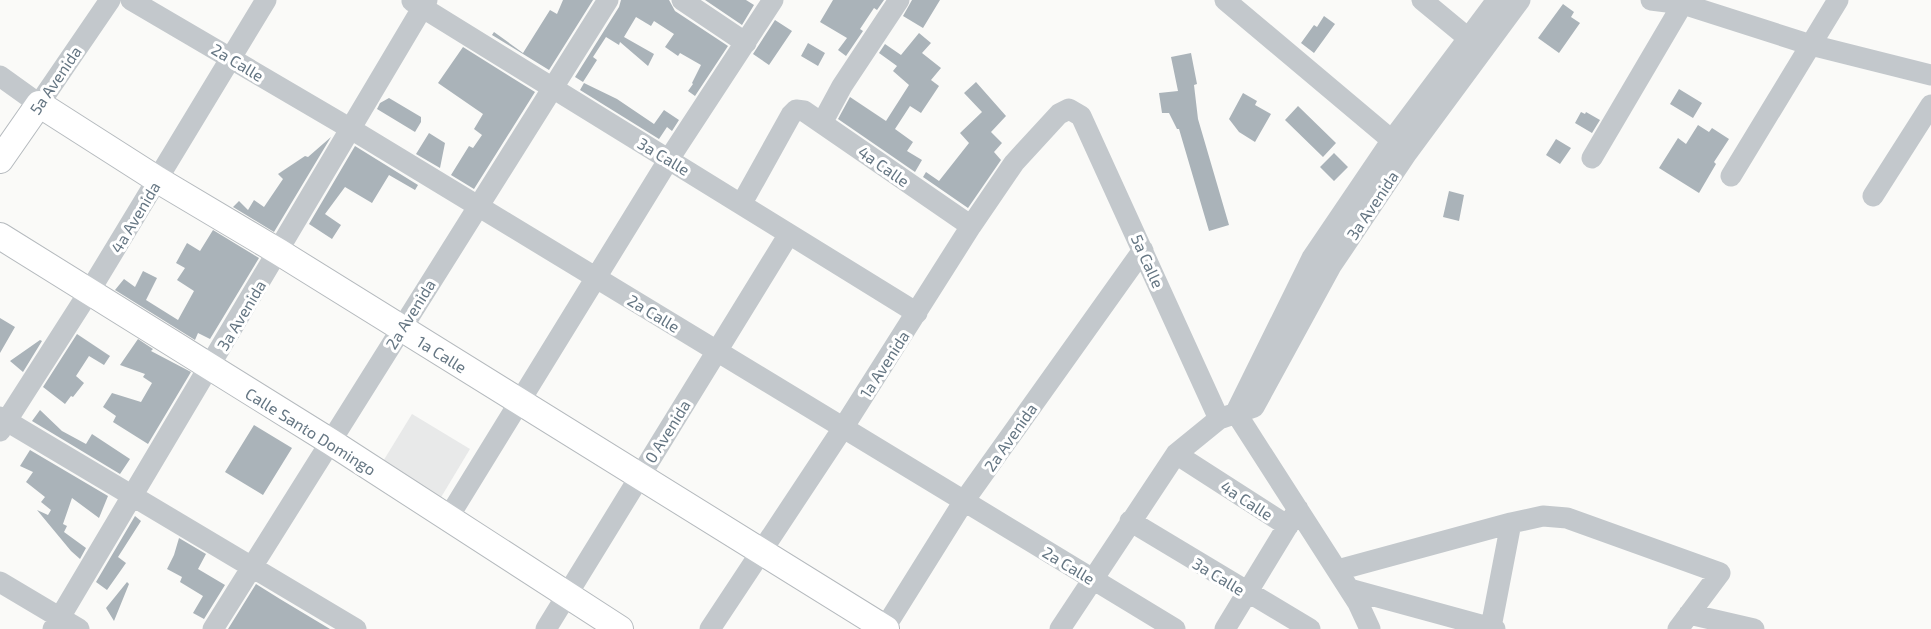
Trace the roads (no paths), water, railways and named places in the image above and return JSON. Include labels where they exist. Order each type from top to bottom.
[{"type":"main road","name":"5a Avenida","points":[[0,160],[39,104]]},
{"type":"main road","name":"1a Calle","points":[[39,104],[158,180],[279,252],[885,629]]},
{"type":"main road","name":"Calle Santo Domingo","points":[[0,236],[331,442],[620,629]]},
{"type":"street","name":"5a Avenida","points":[[39,104],[110,0]]},
{"type":"street","name":"2a Calle","points":[[131,0],[351,129],[1174,629]]},
{"type":"street","name":"4a Avenida","points":[[2,423],[89,292],[267,0]]},
{"type":"street","name":"2a Avenida","points":[[213,629],[608,0]]},
{"type":"street","points":[[682,0],[746,43]]},
{"type":"street","points":[[448,518],[669,159],[773,0]]},
{"type":"street","points":[[822,123],[842,86],[899,0]]},
{"type":"street","points":[[1225,0],[1400,147]]},
{"type":"street","points":[[1422,0],[1468,38]]},
{"type":"street","name":"3a Avenida","points":[[1400,147],[1468,38],[1497,0]]},
{"type":"street","name":"3a Avenida","points":[[1060,629],[1176,454],[1227,416],[1312,258],[1520,0]]},
{"type":"street","points":[[1651,0],[1684,2],[1811,45],[1931,75]]},
{"type":"street","points":[[1731,176],[1838,0]]},
{"type":"street","points":[[1592,158],[1684,2]]},
{"type":"street","name":"3a Calle","points":[[420,3],[916,313]]},
{"type":"street","name":"3a Avenida","points":[[57,623],[279,252],[351,129],[420,3]]},
{"type":"street","name":"1a Calle","points":[[0,76],[39,104]]},
{"type":"street","points":[[1873,196],[1931,105]]},
{"type":"street","name":"1a Avenida","points":[[710,629],[843,428],[971,226],[1014,164],[1059,114],[1069,109]]},
{"type":"street","name":"5a Calle","points":[[1069,109],[1081,116],[1143,250],[1227,416],[1293,518],[1338,570],[1370,629]]},
{"type":"street","name":"4a Calle","points":[[742,203],[791,115],[796,111],[804,111],[971,226]]},
{"type":"street","name":"0 Avenida","points":[[546,629],[789,234]]},
{"type":"street","name":"2a Avenida","points":[[885,629],[964,501],[1143,250]]},
{"type":"street","points":[[2,423],[133,495],[356,629]]},
{"type":"street","name":"4a Calle","points":[[1176,454],[1293,518]]},
{"type":"street","points":[[1338,570],[1511,523],[1543,516],[1567,518],[1719,573],[1684,622],[1754,629]]},
{"type":"street","points":[[1226,629],[1293,518]]},
{"type":"street","name":"3a Calle","points":[[1130,521],[1310,629]]},
{"type":"street","points":[[1349,588],[1493,628],[1511,523]]},
{"type":"street","points":[[0,582],[57,623],[79,629]]}]
